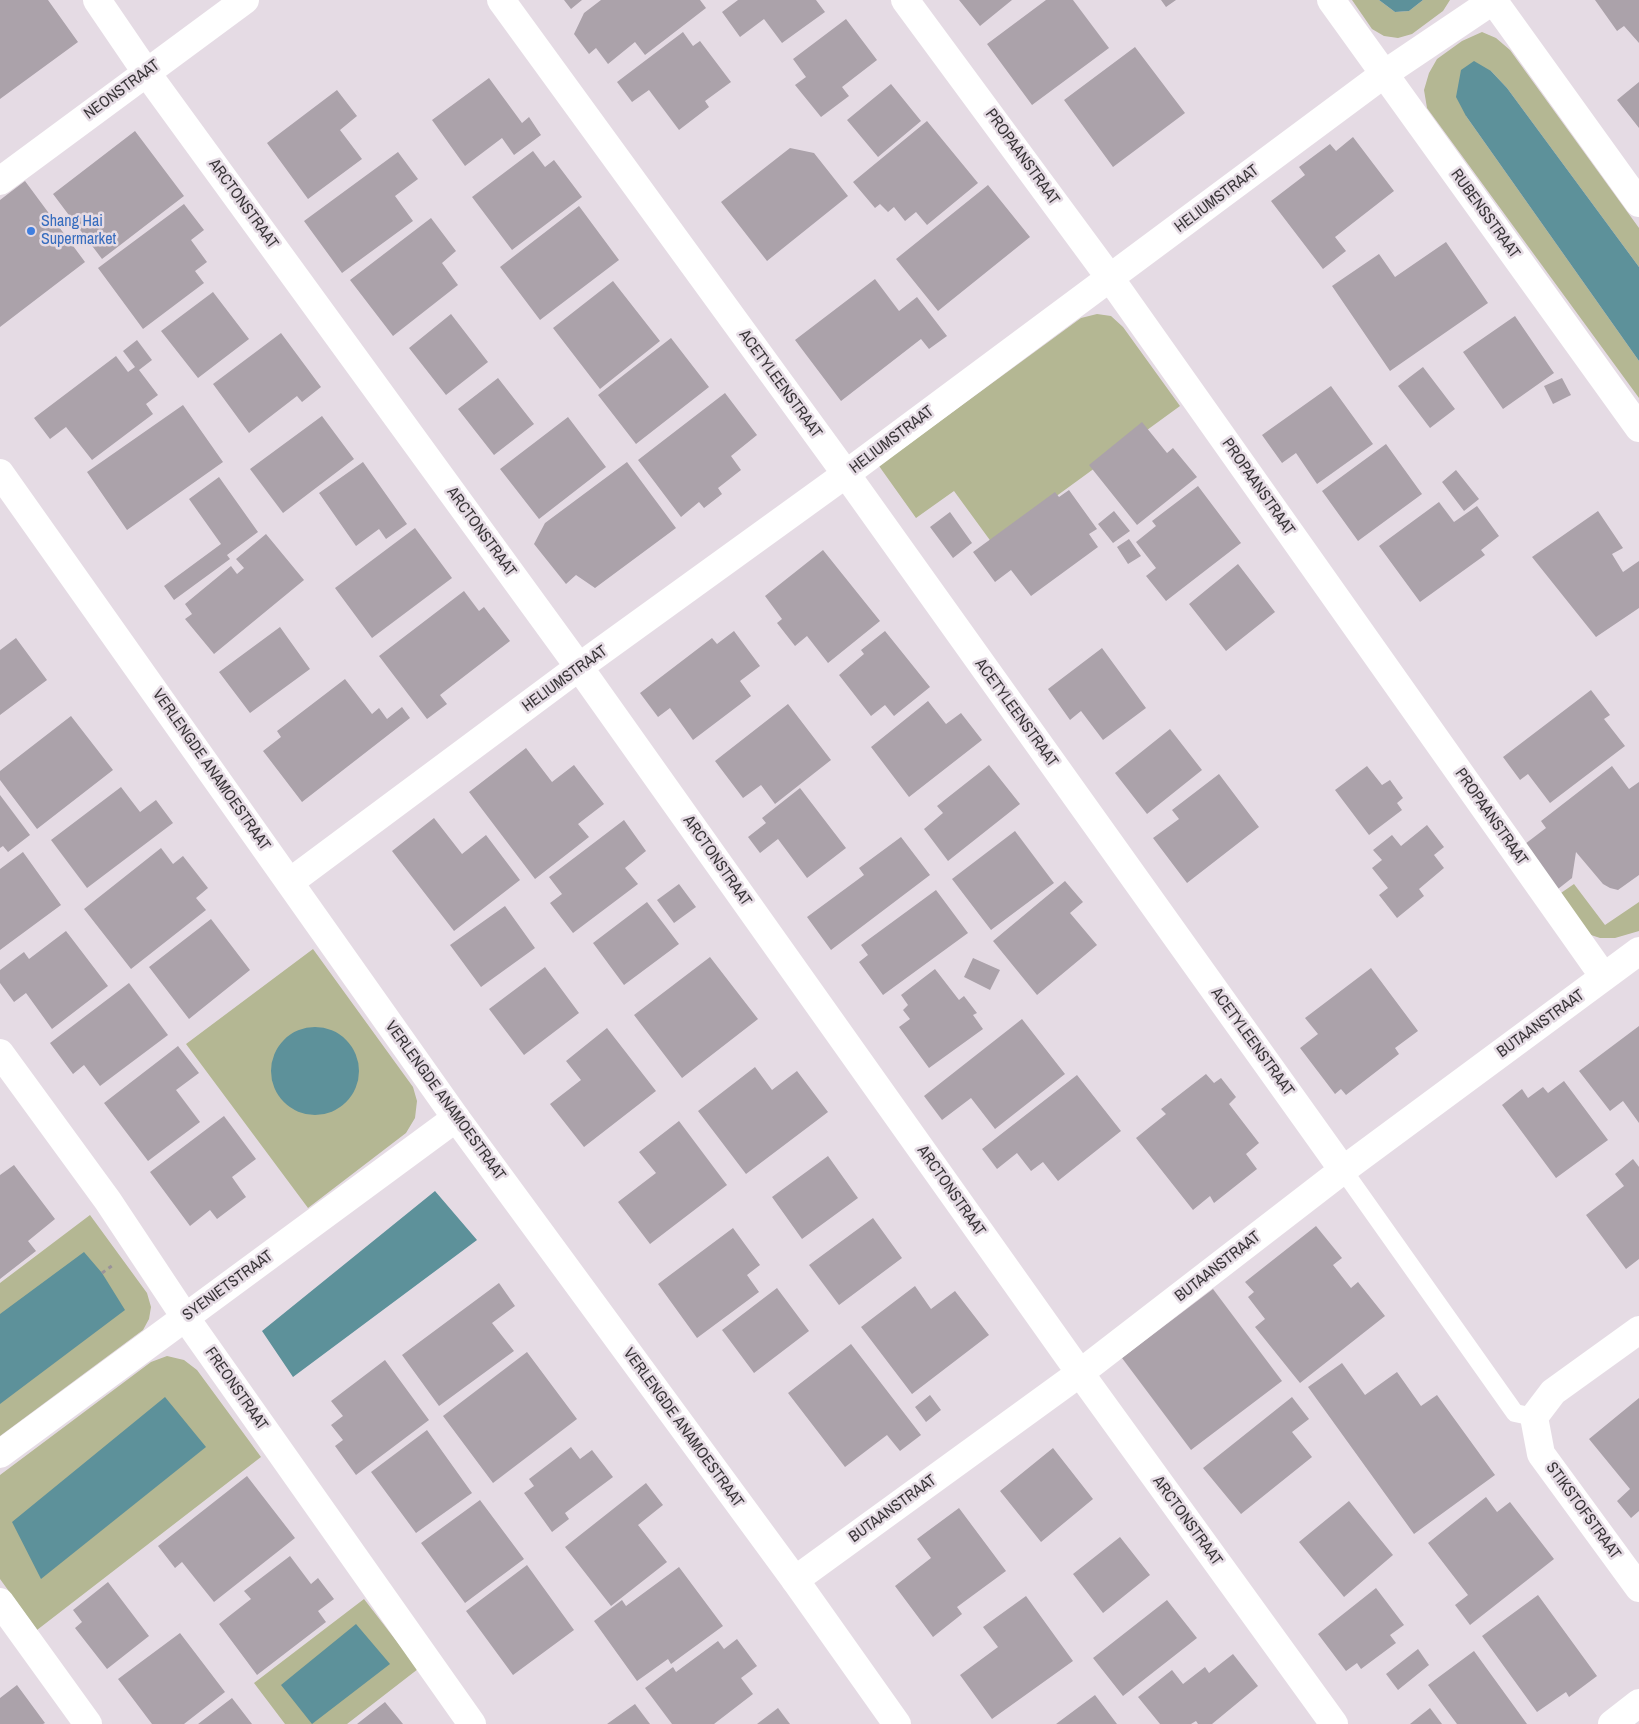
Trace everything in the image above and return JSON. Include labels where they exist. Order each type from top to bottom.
[{"type":"street","name":"ARCTONSTRAAT","points":[[97,0],[146,72],[579,667],[1080,1372],[1334,1724]]},
{"type":"street","name":"NEONSTRAAT","points":[[0,181],[245,0]]},
{"type":"street","name":"ACETYLEENSTRAAT","points":[[501,0],[846,474],[1343,1170]]},
{"type":"street","name":"PROPAANSTRAAT","points":[[905,0],[1110,278],[1604,977]]},
{"type":"street","name":"RUBENSSTRAAT","points":[[1331,0],[1639,428]]},
{"type":"street","name":"HELIUMSTRAAT","points":[[290,882],[579,667],[846,474],[1384,74],[1494,0]]},
{"type":"street","points":[[1494,0],[1639,203]]},
{"type":"street","name":"VERLENGDE ANAMOESTRAAT","points":[[0,473],[456,1118],[897,1724]]},
{"type":"street","name":"BUTAANSTRAAT","points":[[794,1580],[1080,1372],[1343,1170],[1639,951]]},
{"type":"street","name":"FREONSTRAAT","points":[[0,1053],[108,1201],[185,1318],[472,1724]]},
{"type":"street","name":"SYENIETSTRAAT","points":[[0,1454],[456,1118]]},
{"type":"street","points":[[1534,1417],[1553,1392],[1639,1330]]},
{"type":"street","name":"STIKSTOFSTRAAT","points":[[1534,1417],[1541,1454],[1639,1588]]},
{"type":"street","points":[[0,1602],[88,1724]]},
{"type":"street","points":[[1612,1724],[1639,1703]]},
{"type":"lane","name":"ACETYLEENSTRAAT","points":[[1343,1170],[1515,1413],[1534,1417]]},
{"type":"green space","points":[[1352,0],[1379,0],[1395,12],[1409,11],[1423,0],[1450,0],[1443,11],[1412,34],[1398,38],[1384,36],[1372,29]]},
{"type":"green space","points":[[1482,32],[1496,38],[1510,50],[1639,228],[1639,267],[1507,88],[1491,71],[1466,116],[1639,361],[1639,398],[1427,108],[1424,90],[1429,73],[1437,59],[1462,41]]},
{"type":"green space","points":[[1097,314],[1111,316],[1123,327],[1180,406],[992,543],[954,491],[916,518],[879,466],[1081,318]]},
{"type":"green space","points":[[1574,884],[1605,925],[1639,902],[1639,931],[1615,938],[1600,938],[1588,934],[1558,895]]},
{"type":"green space","points":[[313,949],[413,1087],[417,1101],[415,1118],[406,1133],[308,1208],[186,1044]]},
{"type":"green space","points":[[90,1215],[147,1293],[151,1307],[149,1319],[143,1330],[0,1436],[0,1283]]},
{"type":"green space","points":[[167,1356],[184,1360],[197,1370],[261,1457],[37,1630],[0,1579],[0,1475],[151,1362]]},
{"type":"green space","points":[[364,1599],[418,1669],[347,1724],[285,1724],[254,1683]]},
{"type":"water","points":[[1379,0],[1423,0],[1409,11],[1395,12]]},
{"type":"water","points":[[1474,61],[1491,71],[1507,88],[1639,267],[1639,361],[1466,116],[1456,97],[1461,70]]},
{"type":"water","points":[[315,1027],[332,1030],[346,1040],[356,1054],[359,1071],[356,1088],[346,1102],[332,1112],[315,1115],[298,1112],[284,1102],[274,1088],[271,1071],[274,1054],[284,1040],[298,1030]]},
{"type":"water","points":[[435,1191],[477,1240],[293,1377],[262,1331]]},
{"type":"water","points":[[84,1252],[102,1273],[125,1310],[0,1404],[0,1314]]},
{"type":"water","points":[[165,1397],[206,1447],[41,1579],[12,1522]]},
{"type":"water","points":[[356,1624],[390,1664],[312,1724],[281,1685]]},
{"type":"building","points":[[0,0],[48,0],[78,42],[0,99]]},
{"type":"building","points":[[564,0],[582,0],[571,9]]},
{"type":"building","points":[[601,0],[700,0],[706,8],[645,55],[635,42],[608,64],[596,48],[589,54],[574,34],[584,13]]},
{"type":"building","points":[[738,0],[816,0],[825,12],[782,43],[764,19],[740,37],[722,12]]},
{"type":"building","points":[[959,0],[1012,0],[980,26]]},
{"type":"building","points":[[1046,0],[1073,0],[1109,48],[1032,105],[987,44]]},
{"type":"building","points":[[1161,0],[1176,0],[1166,7]]},
{"type":"building","points":[[1595,0],[1639,0],[1639,43],[1624,26],[1617,31]]},
{"type":"building","points":[[846,19],[877,60],[842,87],[849,96],[821,117],[795,85],[806,77],[793,59]]},
{"type":"building","points":[[683,32],[693,46],[700,41],[731,82],[705,101],[709,107],[679,130],[649,90],[632,102],[617,82]]},
{"type":"building","points":[[1135,47],[1185,113],[1113,167],[1064,100]]},
{"type":"building","points":[[489,78],[522,123],[529,117],[541,135],[514,155],[502,138],[465,166],[432,120]]},
{"type":"building","points":[[1639,82],[1639,128],[1617,100]]},
{"type":"building","points":[[891,84],[921,121],[878,157],[847,120]]},
{"type":"building","points":[[337,90],[357,116],[340,130],[362,159],[308,199],[267,143]]},
{"type":"building","points":[[927,121],[978,183],[927,225],[916,212],[905,221],[894,207],[888,212],[880,204],[875,208],[853,182]]},
{"type":"building","points":[[135,131],[184,196],[102,259],[53,194]]},
{"type":"building","points":[[1353,137],[1394,191],[1335,237],[1346,251],[1323,269],[1271,201],[1305,175],[1299,167],[1330,144],[1336,151]]},
{"type":"building","points":[[790,148],[814,153],[848,196],[767,261],[721,202]]},
{"type":"building","points":[[533,151],[545,167],[554,160],[582,197],[512,250],[472,197]]},
{"type":"building","points":[[398,152],[418,179],[395,196],[413,221],[342,273],[304,221]]},
{"type":"building","name":"Shang Hai Supermarket","points":[[25,181],[85,262],[0,327],[0,200]]},
{"type":"building","points":[[988,185],[1030,237],[938,311],[896,259]]},
{"type":"building","points":[[184,204],[204,230],[191,240],[207,262],[195,271],[204,283],[143,329],[98,268]]},
{"type":"building","points":[[579,206],[619,260],[540,320],[500,267]]},
{"type":"building","points":[[431,218],[456,251],[442,263],[458,285],[393,336],[350,280]]},
{"type":"building","points":[[1446,242],[1488,303],[1390,371],[1332,286],[1379,254],[1395,277]]},
{"type":"building","points":[[875,279],[899,311],[917,297],[947,336],[929,349],[921,339],[841,401],[795,340]]},
{"type":"building","points":[[613,281],[660,341],[600,389],[553,328]]},
{"type":"building","points":[[213,292],[249,339],[198,378],[161,331]]},
{"type":"building","points":[[451,314],[488,362],[446,395],[409,348]]},
{"type":"building","points":[[1515,316],[1554,373],[1503,409],[1463,352]]},
{"type":"building","points":[[281,333],[321,387],[302,402],[297,396],[249,433],[213,384]]},
{"type":"building","points":[[671,338],[709,387],[636,444],[598,395]]},
{"type":"building","points":[[137,340],[152,360],[139,370],[158,395],[146,404],[153,414],[92,460],[66,427],[50,439],[34,418],[116,356],[128,372],[135,367],[123,351]]},
{"type":"building","points":[[1423,367],[1455,409],[1430,428],[1398,386]]},
{"type":"building","points":[[498,378],[534,424],[494,455],[458,409]]},
{"type":"building","points":[[1562,378],[1571,395],[1553,404],[1544,386]]},
{"type":"building","points":[[1331,386],[1373,444],[1317,484],[1296,453],[1282,463],[1262,435]]},
{"type":"building","points":[[725,393],[757,435],[731,456],[741,470],[718,488],[722,494],[704,508],[699,502],[681,517],[638,460]]},
{"type":"building","points":[[183,405],[223,462],[127,530],[87,472]]},
{"type":"building","points":[[322,416],[354,459],[283,513],[250,469]]},
{"type":"building","points":[[568,417],[606,467],[539,519],[500,469]]},
{"type":"building","points":[[1142,422],[1167,453],[1173,448],[1197,477],[1137,525],[1089,465]]},
{"type":"building","points":[[1386,444],[1422,494],[1358,541],[1322,491]]},
{"type":"building","points":[[363,462],[407,524],[386,539],[379,529],[356,546],[319,493]]},
{"type":"building","points":[[627,462],[676,528],[595,588],[576,575],[566,584],[534,544],[545,523]]},
{"type":"building","points":[[1456,470],[1479,499],[1464,511],[1442,482]]},
{"type":"building","points":[[219,477],[258,532],[227,555],[230,559],[174,600],[164,586],[221,544],[189,499]]},
{"type":"building","points":[[1198,486],[1241,543],[1166,601],[1146,576],[1156,568],[1136,542],[1156,526],[1152,521]]},
{"type":"building","points":[[1069,490],[1097,529],[1089,534],[1098,547],[1031,596],[1011,570],[995,582],[973,552],[1055,492],[1059,497]]},
{"type":"building","points":[[1439,502],[1454,522],[1477,506],[1499,536],[1481,550],[1485,555],[1420,602],[1379,546]]},
{"type":"building","points":[[1114,511],[1130,531],[1113,543],[1098,524]]},
{"type":"building","points":[[1598,511],[1623,548],[1612,554],[1623,572],[1639,561],[1639,608],[1596,637],[1532,557]]},
{"type":"building","points":[[950,512],[972,543],[953,558],[930,527]]},
{"type":"building","points":[[415,528],[452,578],[372,638],[335,588]]},
{"type":"building","points":[[266,534],[304,580],[214,654],[185,619],[192,614],[185,604],[231,566],[237,574],[244,568],[236,559]]},
{"type":"building","points":[[1129,539],[1141,556],[1128,564],[1117,547]]},
{"type":"building","points":[[823,550],[880,621],[828,663],[807,636],[795,646],[777,623],[782,619],[765,596]]},
{"type":"building","points":[[1238,564],[1275,612],[1226,651],[1189,604]]},
{"type":"building","points":[[464,591],[479,611],[484,607],[510,641],[440,695],[447,704],[427,719],[379,656]]},
{"type":"building","points":[[280,627],[310,669],[250,713],[219,672]]},
{"type":"building","points":[[734,631],[760,666],[740,681],[751,696],[693,740],[670,708],[658,717],[640,693],[712,638],[717,644]]},
{"type":"building","points":[[885,631],[930,687],[894,716],[885,705],[871,716],[839,675],[864,654],[861,650]]},
{"type":"building","points":[[16,638],[47,680],[0,715],[0,650]]},
{"type":"building","points":[[1102,648],[1146,708],[1103,740],[1081,711],[1070,720],[1048,689]]},
{"type":"building","points":[[345,679],[372,714],[379,708],[387,719],[402,707],[410,718],[302,802],[263,751],[281,737],[277,731]]},
{"type":"building","points":[[1591,690],[1610,715],[1604,719],[1625,746],[1550,803],[1528,774],[1520,780],[1503,757]]},
{"type":"building","points":[[928,701],[946,724],[961,713],[982,740],[909,797],[871,747]]},
{"type":"building","points":[[788,704],[831,760],[775,804],[761,785],[743,798],[715,761]]},
{"type":"building","points":[[71,716],[113,770],[37,829],[0,780],[0,771]]},
{"type":"building","points":[[1170,729],[1202,770],[1147,814],[1115,773]]},
{"type":"building","points":[[526,748],[552,782],[574,765],[604,804],[578,824],[589,837],[535,879],[469,792]]},
{"type":"building","points":[[989,765],[1020,804],[948,861],[924,829],[943,813],[937,806]]},
{"type":"building","points":[[1367,766],[1382,785],[1390,780],[1403,798],[1397,803],[1402,810],[1369,835],[1335,790]]},
{"type":"building","points":[[1612,766],[1629,789],[1639,782],[1639,875],[1618,890],[1610,888],[1603,884],[1576,852],[1572,878],[1558,889],[1525,844],[1546,828],[1541,821]]},
{"type":"building","points":[[1219,774],[1259,827],[1187,883],[1153,838],[1179,819],[1172,810]]},
{"type":"building","points":[[121,787],[140,812],[156,800],[173,823],[87,888],[51,840]]},
{"type":"building","points":[[800,788],[846,848],[807,878],[778,839],[760,853],[748,837],[766,823],[762,818]]},
{"type":"building","points":[[0,795],[30,835],[8,852],[3,846],[0,848]]},
{"type":"building","points":[[434,818],[462,854],[486,835],[520,880],[454,931],[392,851]]},
{"type":"building","points":[[624,820],[646,851],[625,868],[638,884],[573,933],[550,903],[562,894],[549,877]]},
{"type":"building","points":[[1427,825],[1444,847],[1434,855],[1444,868],[1419,889],[1424,896],[1397,918],[1379,895],[1388,888],[1372,868],[1382,860],[1373,850],[1392,835],[1401,846]]},
{"type":"building","points":[[1015,831],[1054,883],[991,930],[952,879]]},
{"type":"building","points":[[901,837],[930,875],[831,950],[807,917],[864,875],[859,868]]},
{"type":"building","points":[[161,848],[173,864],[183,856],[208,888],[196,898],[206,910],[131,969],[84,909]]},
{"type":"building","points":[[23,852],[61,905],[0,950],[0,869]]},
{"type":"building","points":[[1065,881],[1083,902],[1070,913],[1097,945],[1037,995],[993,941]]},
{"type":"building","points":[[679,884],[696,907],[674,923],[657,900]]},
{"type":"building","points":[[936,890],[968,933],[883,995],[859,962],[868,955],[861,945]]},
{"type":"building","points":[[647,902],[679,944],[624,985],[593,943]]},
{"type":"building","points":[[505,906],[535,948],[481,987],[450,945]]},
{"type":"building","points":[[211,919],[250,970],[189,1019],[149,967]]},
{"type":"building","points":[[66,931],[108,986],[52,1029],[26,993],[14,1002],[0,983],[0,970],[24,952],[29,959]]},
{"type":"building","points":[[710,957],[758,1019],[682,1078],[634,1015]]},
{"type":"building","points":[[973,958],[1000,970],[990,990],[964,977]]},
{"type":"building","points":[[545,967],[579,1013],[524,1055],[489,1009]]},
{"type":"building","points":[[1371,968],[1418,1031],[1395,1048],[1399,1054],[1346,1095],[1341,1089],[1335,1094],[1300,1048],[1318,1034],[1305,1018]]},
{"type":"building","points":[[935,969],[959,1000],[964,996],[977,1013],[973,1015],[983,1029],[929,1068],[899,1027],[910,1019],[903,1010],[908,1005],[901,995]]},
{"type":"building","points":[[129,983],[168,1035],[100,1086],[84,1065],[73,1074],[50,1043]]},
{"type":"building","points":[[1022,1019],[1065,1074],[995,1129],[971,1098],[942,1120],[924,1096]]},
{"type":"building","points":[[1639,1026],[1639,1123],[1623,1101],[1610,1111],[1579,1071]]},
{"type":"building","points":[[607,1028],[656,1091],[584,1147],[550,1104],[581,1080],[566,1061]]},
{"type":"building","points":[[178,1046],[199,1073],[176,1090],[200,1122],[148,1161],[104,1103]]},
{"type":"building","points":[[755,1067],[772,1090],[797,1071],[828,1112],[746,1174],[698,1111]]},
{"type":"building","points":[[1206,1074],[1214,1083],[1221,1078],[1236,1097],[1229,1104],[1259,1143],[1246,1154],[1257,1169],[1214,1203],[1210,1196],[1193,1210],[1136,1138],[1166,1114],[1161,1109]]},
{"type":"building","points":[[1077,1075],[1121,1131],[1058,1181],[1043,1162],[1031,1171],[1017,1153],[997,1169],[982,1149]]},
{"type":"building","points":[[1564,1081],[1608,1140],[1556,1178],[1502,1105],[1522,1089],[1528,1098],[1543,1087],[1548,1093]]},
{"type":"building","points":[[224,1116],[256,1159],[232,1177],[246,1197],[217,1219],[210,1210],[190,1226],[150,1172]]},
{"type":"building","points":[[679,1121],[727,1185],[650,1244],[618,1202],[656,1173],[639,1152]]},
{"type":"building","points":[[828,1156],[858,1198],[802,1239],[772,1197]]},
{"type":"building","points":[[1633,1159],[1639,1167],[1639,1259],[1626,1269],[1586,1215],[1624,1186],[1615,1174]]},
{"type":"building","points":[[14,1165],[55,1219],[28,1241],[36,1251],[0,1279],[0,1175]]},
{"type":"building","points":[[873,1218],[902,1258],[839,1305],[809,1265]]},
{"type":"building","points":[[1316,1226],[1342,1258],[1333,1265],[1351,1288],[1358,1282],[1385,1316],[1300,1383],[1255,1327],[1265,1319],[1248,1297],[1254,1292],[1245,1282]]},
{"type":"building","points":[[733,1228],[760,1265],[747,1275],[759,1292],[697,1338],[658,1284]]},
{"type":"building","points":[[499,1283],[515,1306],[492,1323],[514,1351],[439,1406],[402,1355]]},
{"type":"building","points":[[915,1286],[931,1309],[955,1291],[989,1335],[912,1394],[861,1327]]},
{"type":"building","points":[[777,1288],[809,1331],[754,1373],[722,1330]]},
{"type":"building","points":[[1213,1289],[1282,1381],[1191,1450],[1122,1358]]},
{"type":"building","points":[[851,1344],[921,1435],[900,1451],[887,1435],[845,1467],[788,1393]]},
{"type":"building","points":[[527,1352],[577,1419],[493,1483],[443,1416]]},
{"type":"building","points":[[385,1360],[429,1420],[356,1475],[335,1446],[343,1440],[331,1425],[343,1416],[331,1401]]},
{"type":"building","points":[[1342,1363],[1365,1395],[1397,1372],[1421,1406],[1437,1395],[1495,1475],[1414,1534],[1308,1387]]},
{"type":"building","points":[[930,1395],[941,1410],[926,1422],[915,1407]]},
{"type":"building","points":[[1292,1397],[1309,1419],[1292,1432],[1312,1457],[1241,1514],[1203,1468]]},
{"type":"building","points":[[1639,1398],[1639,1511],[1631,1518],[1617,1501],[1630,1489],[1589,1439]]},
{"type":"building","points":[[427,1430],[472,1493],[416,1533],[371,1472]]},
{"type":"building","points":[[571,1447],[580,1459],[592,1450],[613,1477],[565,1513],[569,1519],[552,1532],[524,1493],[534,1486],[529,1479]]},
{"type":"building","points":[[1053,1448],[1093,1499],[1041,1542],[1000,1491]]},
{"type":"building","points":[[247,1476],[295,1538],[214,1602],[182,1562],[175,1568],[158,1546]]},
{"type":"building","points":[[646,1483],[663,1505],[638,1525],[667,1562],[611,1606],[565,1547]]},
{"type":"building","points":[[1486,1497],[1497,1512],[1510,1502],[1554,1559],[1470,1625],[1455,1605],[1468,1595],[1428,1543]]},
{"type":"building","points":[[480,1500],[524,1559],[465,1603],[421,1543]]},
{"type":"building","points":[[1349,1501],[1393,1555],[1344,1597],[1299,1542]]},
{"type":"building","points":[[959,1508],[1006,1571],[957,1607],[962,1614],[933,1637],[895,1586],[931,1558],[917,1539]]},
{"type":"building","points":[[1120,1537],[1150,1575],[1103,1613],[1073,1574]]},
{"type":"building","points":[[290,1556],[311,1584],[318,1578],[334,1599],[318,1611],[326,1622],[257,1675],[219,1624],[251,1599],[244,1591]]},
{"type":"building","points":[[527,1565],[574,1630],[513,1675],[466,1611]]},
{"type":"building","points":[[679,1567],[723,1626],[671,1664],[668,1659],[637,1681],[594,1621],[622,1600],[626,1606]]},
{"type":"building","points":[[108,1582],[149,1636],[107,1669],[75,1628],[82,1622],[73,1610]]},
{"type":"building","points":[[1376,1588],[1404,1625],[1390,1635],[1396,1643],[1361,1669],[1357,1663],[1346,1671],[1318,1634]]},
{"type":"building","points":[[1538,1595],[1597,1676],[1569,1697],[1566,1692],[1537,1712],[1482,1636]]},
{"type":"building","points":[[1026,1596],[1073,1661],[992,1719],[960,1675],[998,1647],[983,1627]]},
{"type":"building","points":[[1167,1600],[1197,1638],[1123,1696],[1093,1658]]},
{"type":"building","points":[[180,1633],[225,1692],[184,1724],[152,1724],[118,1679]]},
{"type":"building","points":[[737,1639],[757,1666],[741,1678],[753,1694],[714,1724],[672,1724],[645,1688],[673,1667],[676,1672],[718,1641],[724,1649]]},
{"type":"building","points":[[1418,1649],[1429,1665],[1398,1690],[1386,1674]]},
{"type":"building","points":[[1474,1651],[1527,1724],[1457,1724],[1428,1685]]},
{"type":"building","points":[[1233,1654],[1258,1686],[1212,1724],[1198,1724],[1196,1721],[1191,1724],[1160,1724],[1138,1697],[1172,1670],[1183,1684],[1205,1667],[1209,1673]]},
{"type":"building","points":[[17,1685],[45,1723],[0,1724],[0,1698]]},
{"type":"building","points":[[1095,1695],[1117,1724],[1056,1724]]},
{"type":"building","points":[[232,1698],[252,1724],[198,1724]]},
{"type":"building","points":[[385,1702],[403,1724],[357,1724]]},
{"type":"building","points":[[635,1704],[650,1724],[607,1724]]},
{"type":"building","points":[[778,1708],[790,1724],[757,1724]]},
{"type":"building","points":[[1430,1708],[1442,1724],[1410,1724]]},
{"type":"place","name":"Shang Hai Supermarket","points":[[31,231]]}]
